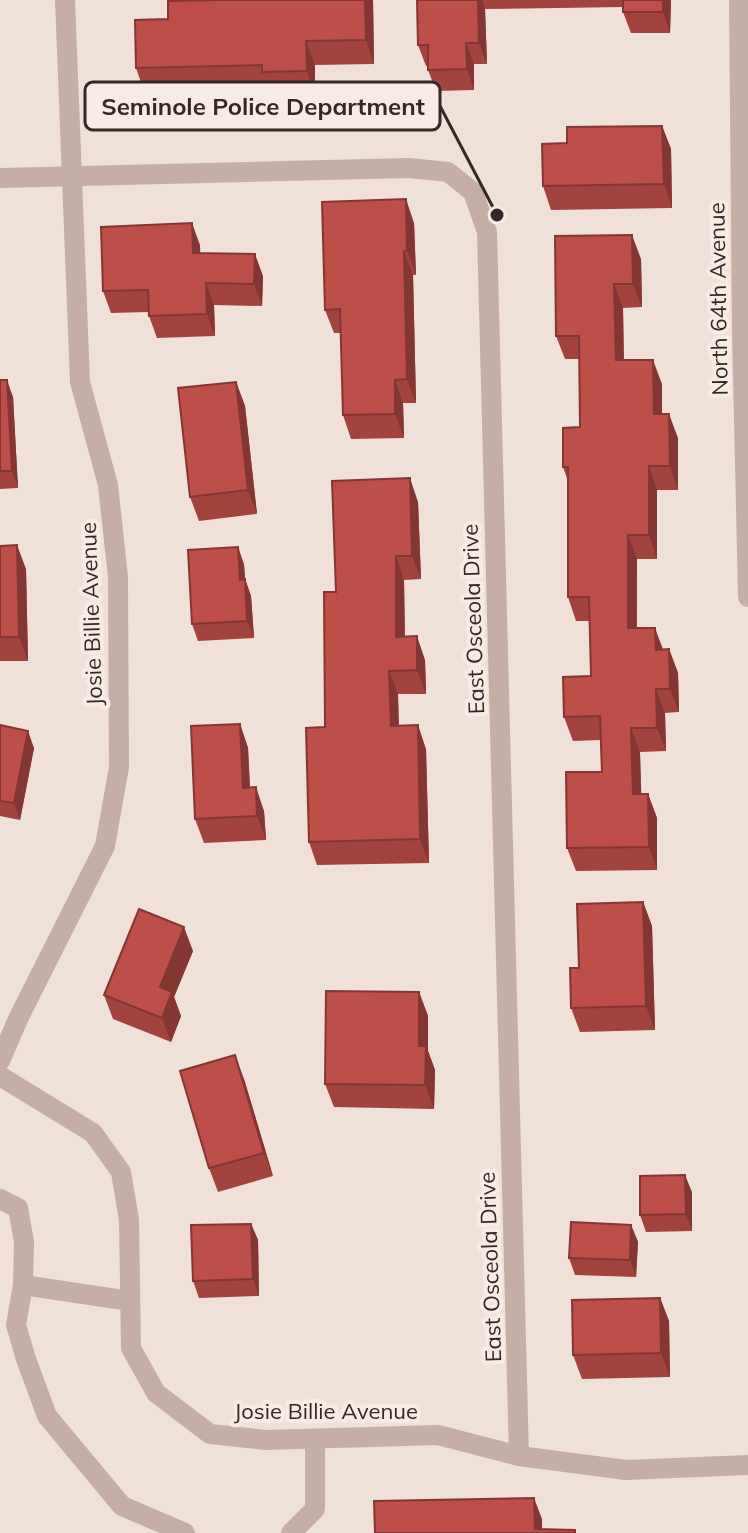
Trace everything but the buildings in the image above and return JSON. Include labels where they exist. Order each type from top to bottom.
[{"type":"street","name":"Josie Billie Avenue","points":[[0,1061],[30,993],[105,846],[119,767],[118,577],[108,485],[80,382],[65,0]]},
{"type":"street","name":"North 64th Avenue","points":[[739,0],[748,597]]},
{"type":"street","name":"East Osceola Drive","points":[[0,178],[409,168],[448,172],[473,192],[487,232],[519,1456]]},
{"type":"street","name":"Josie Billie Avenue","points":[[0,1076],[93,1133],[121,1172],[129,1220],[131,1348],[156,1393],[210,1434],[266,1440],[438,1435],[519,1456],[626,1470],[748,1465]]},
{"type":"street","points":[[0,1199],[18,1208],[24,1242],[23,1285],[16,1325],[47,1416],[122,1506],[185,1533]]},
{"type":"street","points":[[23,1285],[130,1301]]},
{"type":"street","points":[[291,1533],[315,1509],[315,1439]]},
{"type":"place","name":"Seminole Police Department","points":[[497,215]]}]
